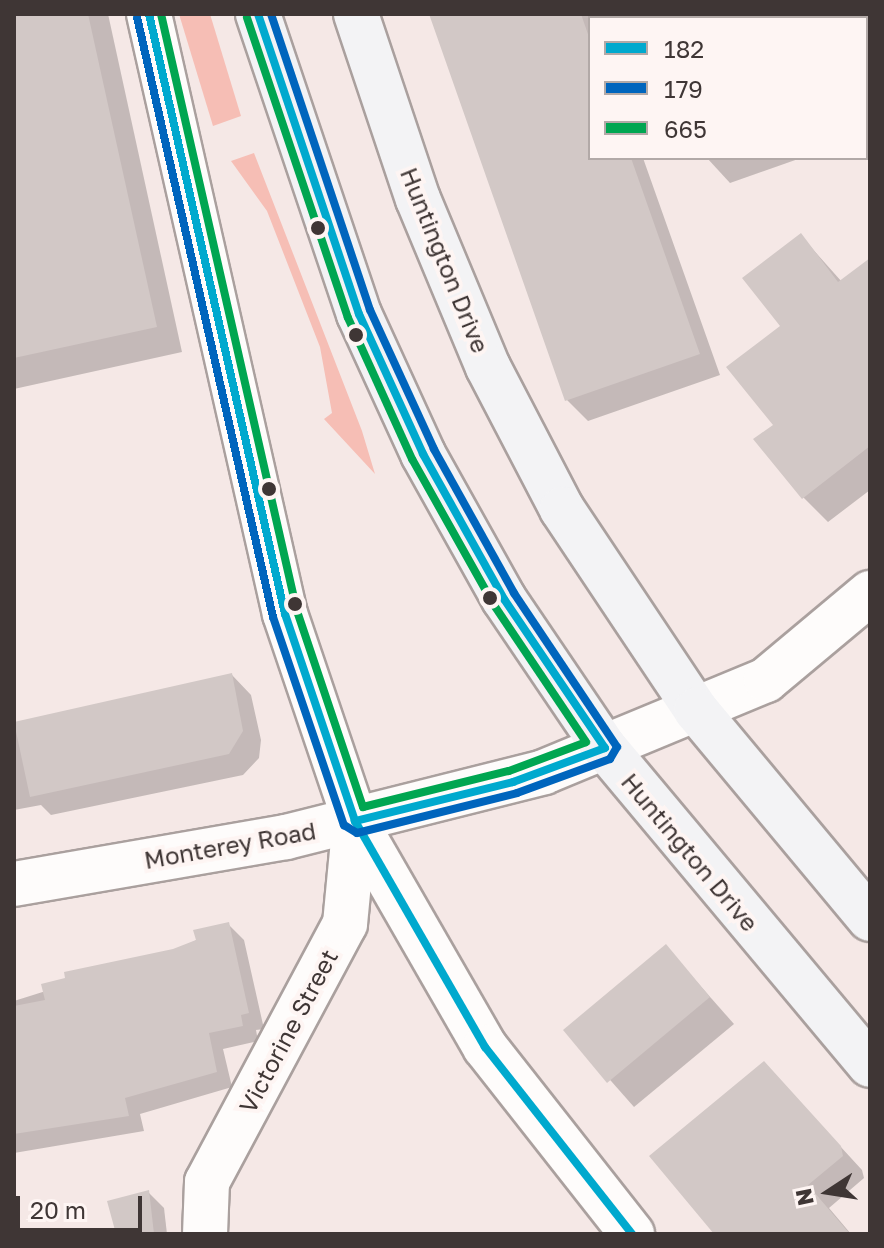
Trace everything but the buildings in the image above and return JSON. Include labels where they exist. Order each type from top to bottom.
[{"type":"main road","name":"Huntington Drive","points":[[258,14],[359,314],[423,454],[504,599],[605,748],[870,1065]]},
{"type":"main road","name":"Huntington Drive","points":[[356,14],[418,199],[488,367],[562,509],[696,710],[870,919]]},
{"type":"street","points":[[149,14],[285,614],[355,821],[485,1047],[632,1234]]},
{"type":"street","name":"Monterey Road","points":[[14,884],[355,821],[513,782],[605,748],[784,670],[870,593]]},
{"type":"street","name":"Victorine Street","points":[[205,1234],[207,1182],[345,924],[355,821]]},
{"type":"shaded area","points":[[179,14],[210,14],[241,116],[213,126]]},
{"type":"shaded area","points":[[254,153],[362,431],[375,474],[324,419],[332,413],[320,347],[267,211],[231,161]]},
{"type":"transit line","name":"182","points":[[149,14],[285,614],[355,821],[485,1047],[632,1234]]},
{"type":"transit line","name":"665","points":[[161,14],[297,611],[363,807],[509,771],[586,742],[494,605],[412,459],[348,318],[247,18]]},
{"type":"transit line","name":"182","points":[[258,14],[359,314],[423,454],[504,599],[605,748],[513,782],[355,821]]},
{"type":"transit line","name":"179","points":[[137,17],[273,617],[344,825],[357,833],[517,793],[610,759],[617,747],[514,593],[434,449],[370,310],[271,14]]}]
